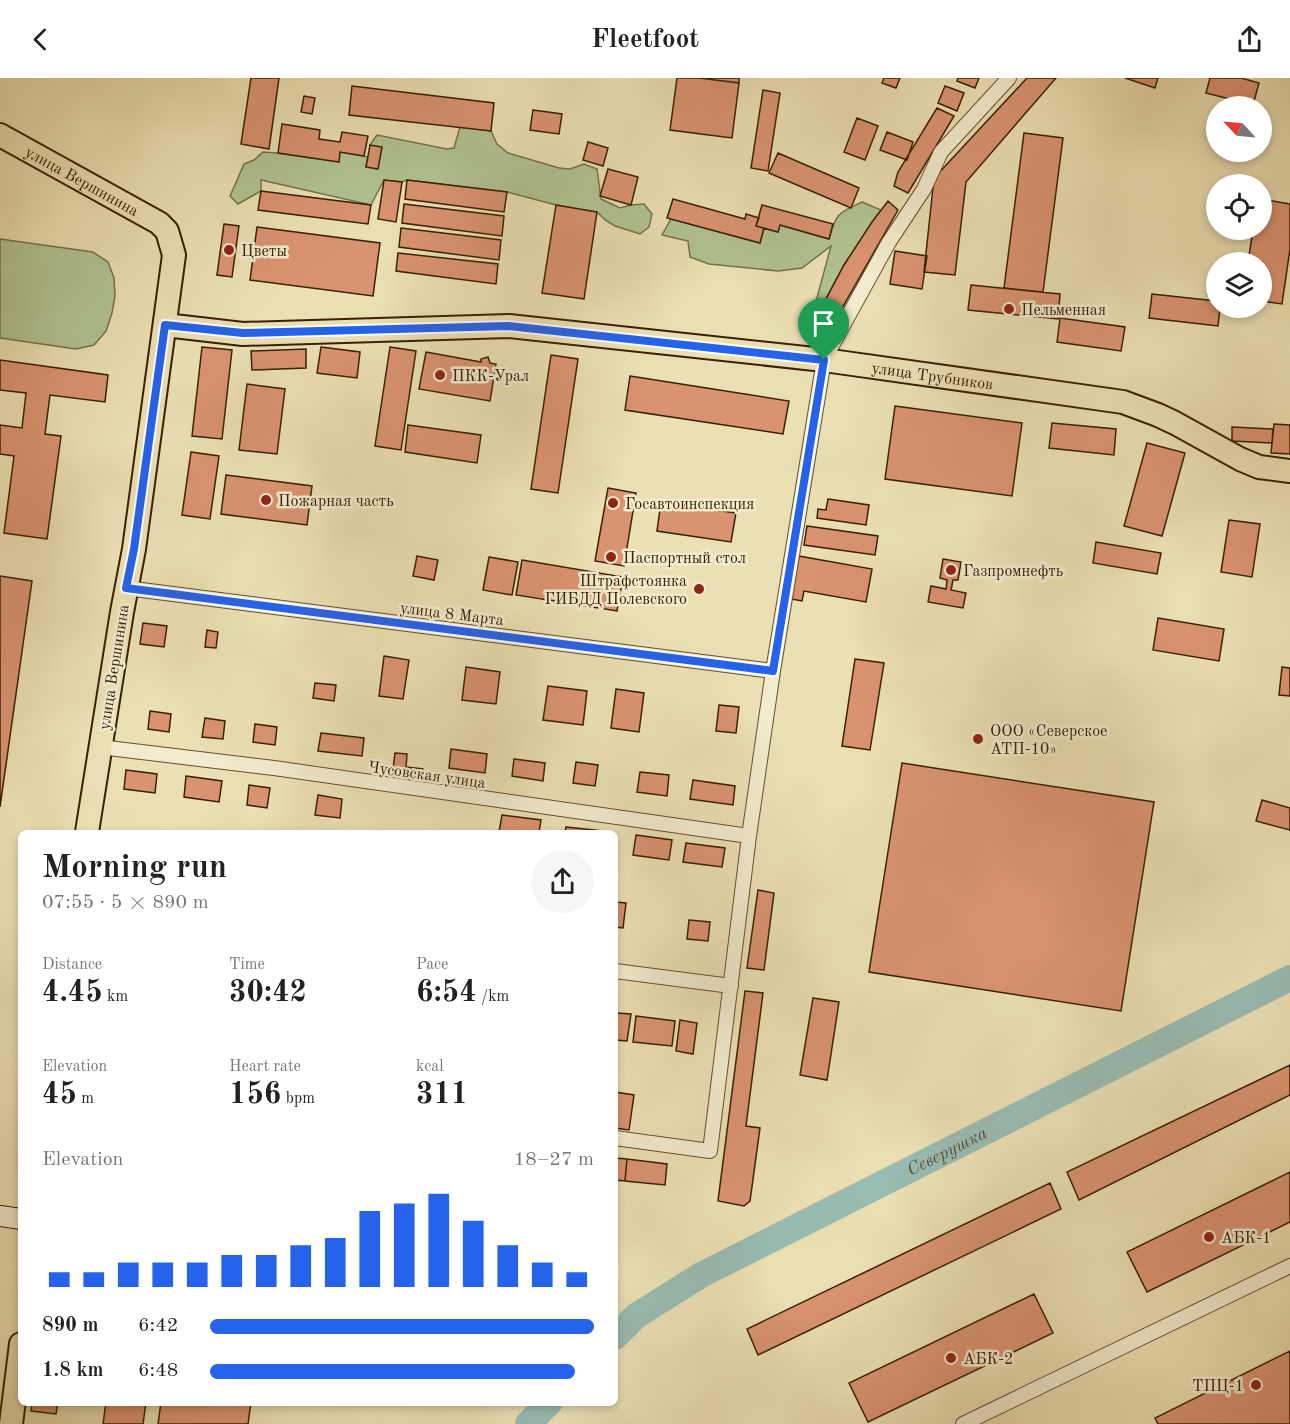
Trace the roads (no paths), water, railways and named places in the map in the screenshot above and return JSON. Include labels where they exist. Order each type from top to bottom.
[{"type":"main road","name":"улица Вершинина","points":[[0,135],[159,223],[168,231],[174,255],[134,549],[87,830]]},
{"type":"main road","name":"улица Трубников","points":[[165,325],[243,333],[508,326],[824,360],[1123,402],[1175,423],[1259,467],[1290,471]]},
{"type":"main road","points":[[11,1424],[18,1368]]},
{"type":"street","points":[[618,1138],[710,1151],[749,836],[773,671],[824,360],[889,242],[924,189],[941,152],[1009,78]]},
{"type":"street","name":"улица 8 Марта","points":[[126,588],[773,671]]},
{"type":"street","name":"Чусовская улица","points":[[100,747],[274,768],[749,836]]},
{"type":"street","points":[[618,971],[730,986]]},
{"type":"street","points":[[0,1216],[18,1219]]},
{"type":"street","points":[[963,1424],[1290,1266]]},
{"type":"waterway","name":"Северушка","points":[[618,1334],[636,1316],[701,1275],[1290,978]]},
{"type":"waterway","name":"Северушка","points":[[528,1424],[546,1406]]},
{"type":"place","name":"Цветы","points":[[229,250]]},
{"type":"place","name":"Пельменная","points":[[1009,309]]},
{"type":"place","name":"ПКК-Урал","points":[[440,375]]},
{"type":"place","name":"Пожарная часть","points":[[266,500]]},
{"type":"place","name":"Госавтоинспекция","points":[[613,503]]},
{"type":"place","name":"Паспортный стол","points":[[611,557]]},
{"type":"place","name":"Газпромнефть","points":[[951,570]]},
{"type":"place","name":"Штрафстоянка ГИБДД Полевского","points":[[699,589]]},
{"type":"place","name":"ООО «Северское АТП-10»","points":[[978,739]]},
{"type":"place","name":"АБК-1","points":[[1209,1237]]},
{"type":"place","name":"АБК-2","points":[[951,1358]]},
{"type":"place","name":"ТПЦ-1","points":[[1256,1385]]}]
